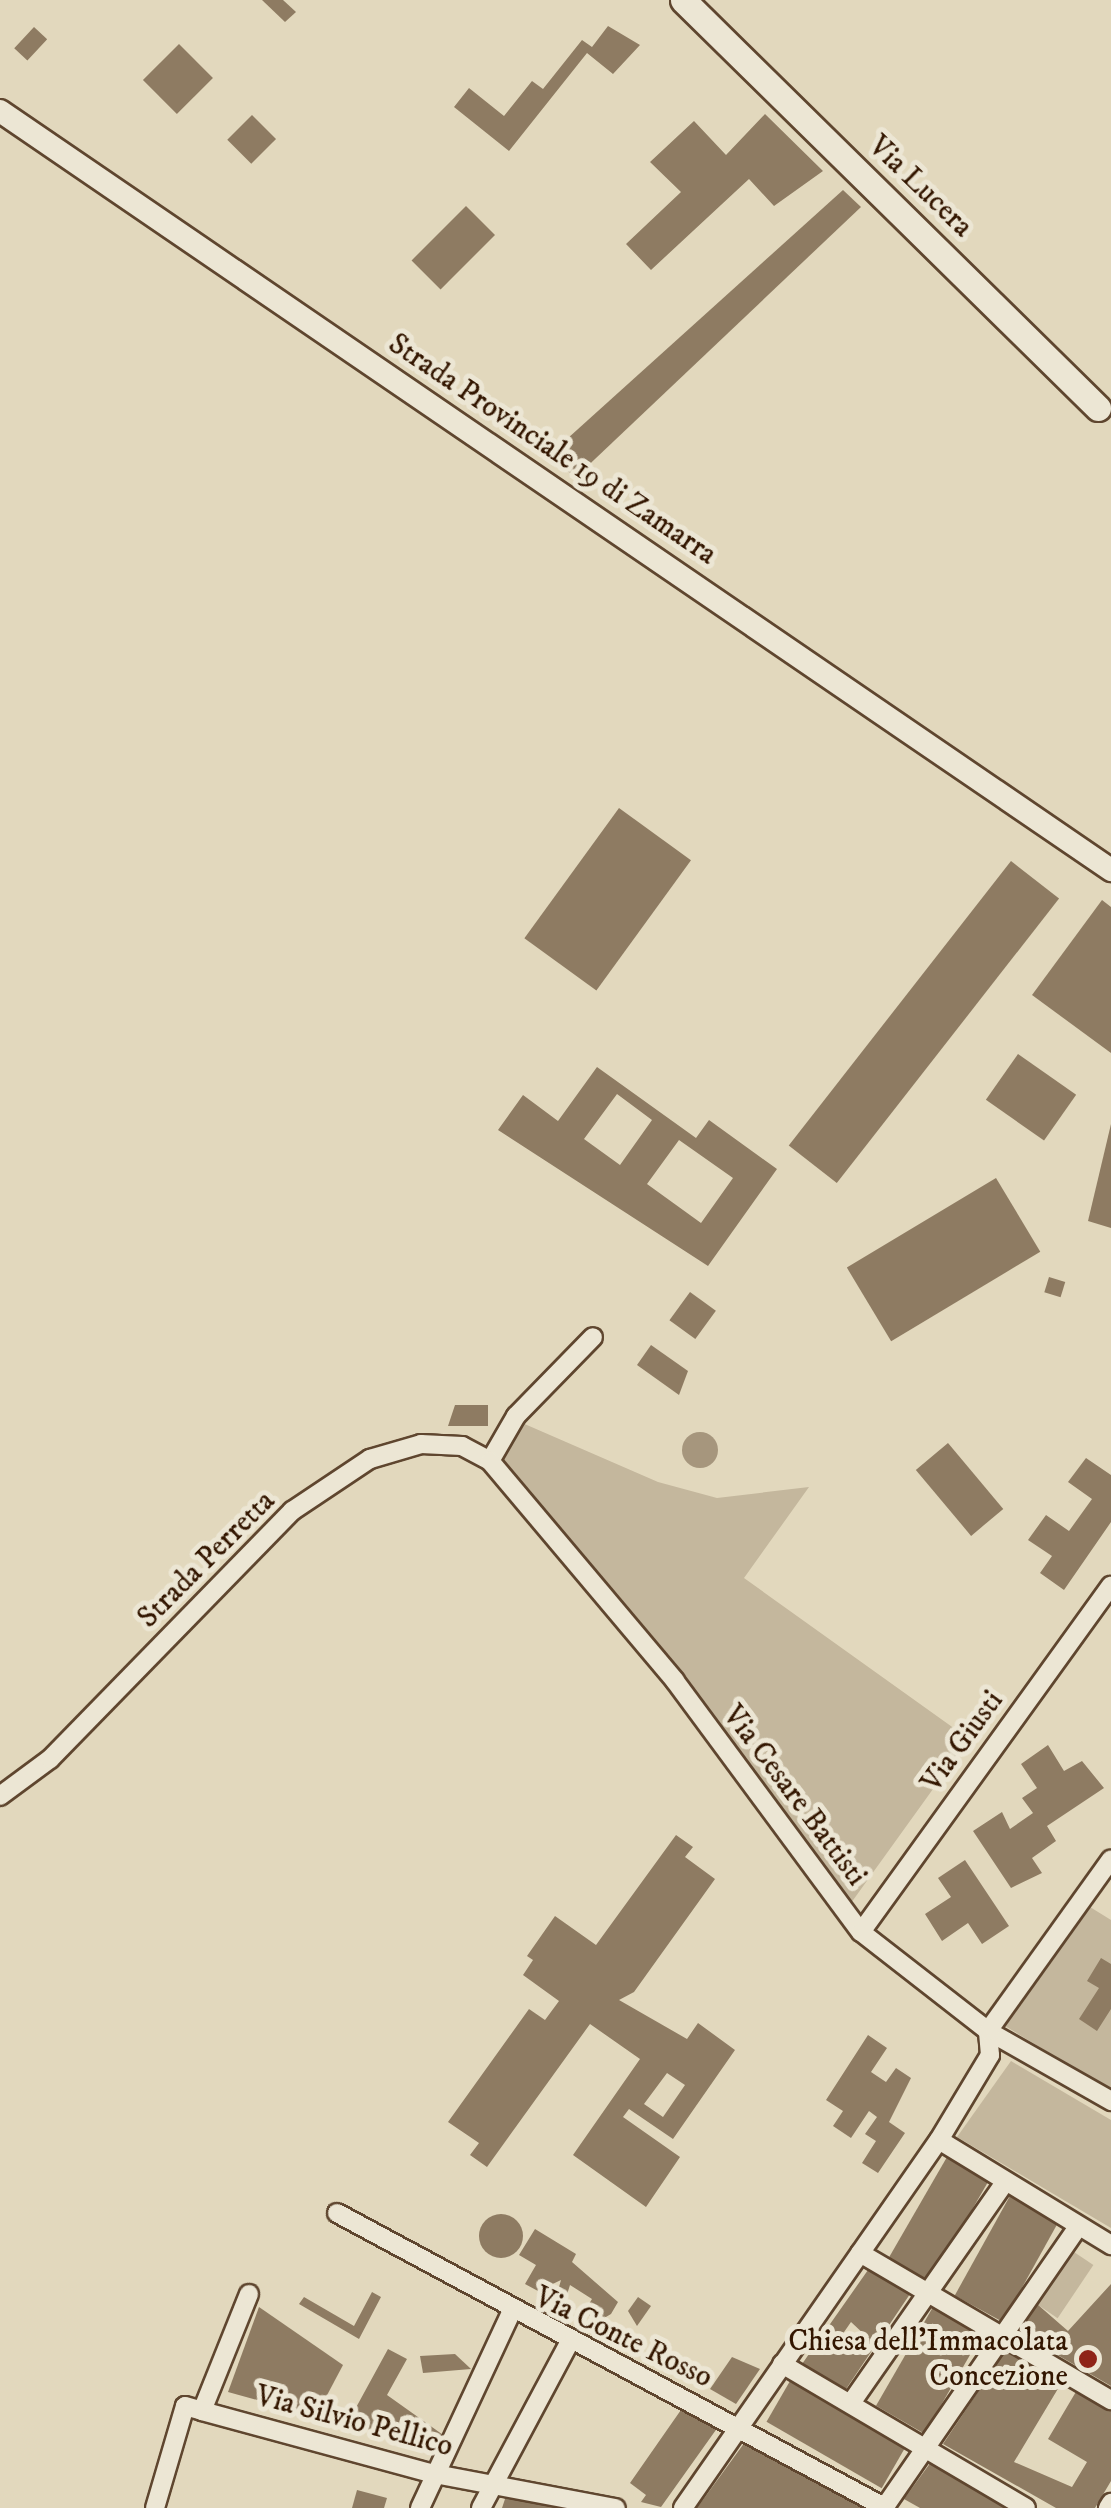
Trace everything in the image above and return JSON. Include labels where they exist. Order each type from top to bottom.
[{"type":"main road","name":"Via Lucera","points":[[683,0],[1107,409]]},
{"type":"street","name":"Strada Provinciale 19 di Zamarra","points":[[0,111],[1111,870]]},
{"type":"street","points":[[490,1461],[516,1416],[593,1337]]},
{"type":"street","name":"Strada Perretta","points":[[0,1796],[50,1758],[292,1511],[370,1459],[420,1444],[462,1446],[490,1461]]},
{"type":"street","name":"Via Cesare Battisti","points":[[490,1461],[675,1681],[860,1932],[988,2031],[1111,2101]]},
{"type":"street","name":"Via Giusti","points":[[860,1932],[1111,1586]]},
{"type":"street","points":[[684,2508],[939,2140],[990,2055],[988,2031],[1105,1880],[1111,1859]]},
{"type":"street","points":[[939,2140],[1111,2245]]},
{"type":"street","points":[[852,2403],[1006,2182]]},
{"type":"street","name":"Via Conte Rosso","points":[[338,2213],[568,2345],[740,2426],[885,2508]]},
{"type":"street","points":[[885,2508],[1078,2227]]},
{"type":"street","points":[[860,2253],[1111,2400]]},
{"type":"street","name":"Via Silvio Pellico","points":[[250,2294],[202,2410],[430,2473],[616,2508]]},
{"type":"street","points":[[420,2508],[430,2473],[511,2313]]},
{"type":"street","points":[[481,2508],[488,2484],[568,2345]]},
{"type":"street","points":[[782,2364],[1026,2508]]},
{"type":"street","points":[[156,2508],[186,2406],[202,2410]]},
{"type":"shaded area","points":[[520,1422],[658,1482],[717,1498],[809,1487],[744,1578],[969,1739],[851,1903],[680,1675],[498,1461]]},
{"type":"shaded area","points":[[700,1432],[713,1437],[718,1450],[713,1463],[700,1468],[687,1463],[682,1450],[687,1437]]},
{"type":"shaded area","points":[[1090,1907],[1111,1920],[1111,2090],[1005,2026]]},
{"type":"shaded area","points":[[1011,2061],[1111,2120],[1111,2228],[957,2137]]},
{"type":"shaded area","points":[[1071,2250],[1093,2265],[1058,2318],[1035,2303]]},
{"type":"building","points":[[262,0],[283,0],[296,12],[285,22]]},
{"type":"building","points":[[608,26],[640,45],[613,74],[587,53],[509,151],[454,107],[469,88],[504,116],[532,81],[543,89],[582,40],[592,47]]},
{"type":"building","points":[[34,27],[47,39],[27,60],[14,48]]},
{"type":"building","points":[[179,44],[213,78],[177,114],[143,80]]},
{"type":"building","points":[[765,114],[823,171],[774,206],[749,179],[651,270],[626,244],[681,192],[650,162],[694,121],[726,155]]},
{"type":"building","points":[[252,115],[276,139],[251,164],[227,140]]},
{"type":"building","points":[[843,190],[861,207],[576,477],[547,457]]},
{"type":"building","points":[[466,206],[495,235],[441,289],[412,260]]},
{"type":"building","points":[[619,808],[691,860],[596,991],[524,938]]},
{"type":"building","points":[[1011,861],[1059,899],[837,1183],[789,1145]]},
{"type":"building","points":[[1102,900],[1111,907],[1111,1053],[1032,995]]},
{"type":"building","points":[[1018,1054],[1076,1095],[1044,1141],[986,1100]]},
{"type":"building","points":[[597,1067],[696,1138],[709,1120],[777,1169],[708,1266],[498,1130],[523,1095],[558,1121]],"holes":[[[617,1094],[652,1120],[620,1165],[584,1139]],[[679,1140],[733,1178],[701,1223],[647,1184]]]},
{"type":"building","points":[[1111,1124],[1111,1228],[1088,1221]]},
{"type":"building","points":[[996,1178],[1040,1252],[891,1341],[847,1268]]},
{"type":"building","points":[[1049,1277],[1065,1282],[1061,1297],[1044,1292]]},
{"type":"building","points":[[690,1292],[716,1311],[695,1339],[669,1320]]},
{"type":"building","points":[[651,1345],[688,1371],[679,1395],[637,1365]]},
{"type":"building","points":[[455,1405],[488,1405],[488,1426],[448,1426]]},
{"type":"building","points":[[948,1443],[1003,1509],[971,1536],[916,1470]]},
{"type":"building","points":[[1086,1458],[1111,1475],[1111,1522],[1064,1590],[1040,1573],[1052,1556],[1028,1540],[1046,1515],[1069,1531],[1092,1499],[1068,1482]]},
{"type":"building","points":[[1048,1745],[1064,1771],[1082,1761],[1104,1788],[1047,1826],[1056,1841],[1032,1858],[1042,1873],[1011,1888],[973,1831],[1002,1812],[1010,1829],[1033,1813],[1022,1798],[1037,1788],[1021,1764]]},
{"type":"building","points":[[676,1835],[693,1847],[685,1857],[715,1879],[634,1992],[619,2000],[687,2039],[698,2023],[735,2050],[673,2139],[629,2109],[623,2117],[680,2157],[646,2207],[573,2155],[640,2059],[590,2024],[487,2167],[470,2155],[479,2143],[448,2122],[529,2009],[545,2020],[559,2001],[523,1975],[533,1960],[527,1956],[555,1916],[596,1945]],"holes":[[[667,2073],[685,2085],[663,2117],[644,2104]]]},
{"type":"building","points":[[965,1860],[1009,1926],[982,1944],[968,1923],[942,1941],[925,1914],[951,1897],[938,1878]]},
{"type":"building","points":[[1101,1958],[1111,1964],[1111,2009],[1097,2031],[1079,2019],[1099,1988],[1087,1981]]},
{"type":"building","points":[[868,2035],[887,2048],[871,2072],[886,2082],[896,2068],[911,2078],[889,2122],[905,2133],[878,2173],[862,2163],[876,2141],[865,2134],[877,2117],[869,2111],[851,2138],[833,2126],[843,2111],[826,2100]]},
{"type":"building","points":[[947,2157],[989,2181],[930,2282],[889,2258]]},
{"type":"building","points":[[1011,2194],[1059,2221],[1003,2322],[955,2295]]},
{"type":"building","points":[[501,2214],[517,2220],[523,2236],[517,2252],[501,2258],[485,2252],[479,2236],[485,2220]]},
{"type":"building","points":[[535,2229],[576,2254],[572,2262],[618,2302],[611,2314],[599,2321],[584,2312],[592,2299],[570,2285],[564,2304],[555,2301],[561,2280],[538,2291],[525,2284],[536,2265],[519,2255]]},
{"type":"building","points":[[868,2270],[910,2294],[846,2389],[802,2364]],"holes":[[[851,2322],[866,2336],[858,2346],[842,2335]]]},
{"type":"building","name":"Chiesa dell'Immacolata Concezione","points":[[1111,2284],[1111,2386],[1018,2332],[1037,2304],[1068,2331]]},
{"type":"building","points":[[372,2292],[381,2297],[359,2339],[299,2304],[304,2297],[354,2326]]},
{"type":"building","points":[[638,2297],[651,2306],[637,2326],[628,2311]]},
{"type":"building","points":[[259,2307],[343,2365],[316,2416],[228,2392]]},
{"type":"building","points":[[933,2307],[981,2335],[924,2434],[876,2406]]},
{"type":"building","points":[[388,2349],[407,2359],[387,2395],[446,2437],[440,2448],[347,2424]]},
{"type":"building","points":[[1006,2350],[1062,2382],[1014,2462],[1072,2487],[1087,2462],[1048,2439],[1077,2390],[1111,2410],[1111,2481],[1095,2508],[1056,2508],[943,2444]]},
{"type":"building","points":[[455,2354],[471,2369],[423,2373],[420,2356]]},
{"type":"building","points":[[732,2357],[760,2369],[736,2404],[710,2389]]},
{"type":"building","points":[[790,2381],[905,2448],[882,2488],[766,2422]]},
{"type":"building","points":[[683,2407],[718,2427],[661,2507],[641,2502],[646,2495],[630,2483]]},
{"type":"building","points":[[745,2442],[862,2508],[697,2508]]},
{"type":"building","points":[[931,2462],[1011,2508],[920,2508],[904,2499]]},
{"type":"building","points":[[357,2490],[387,2498],[384,2508],[352,2508]]},
{"type":"building","points":[[508,2490],[572,2508],[502,2508]]},
{"type":"place","name":"Chiesa dell'Immacolata Concezione","points":[[1088,2359]]}]
